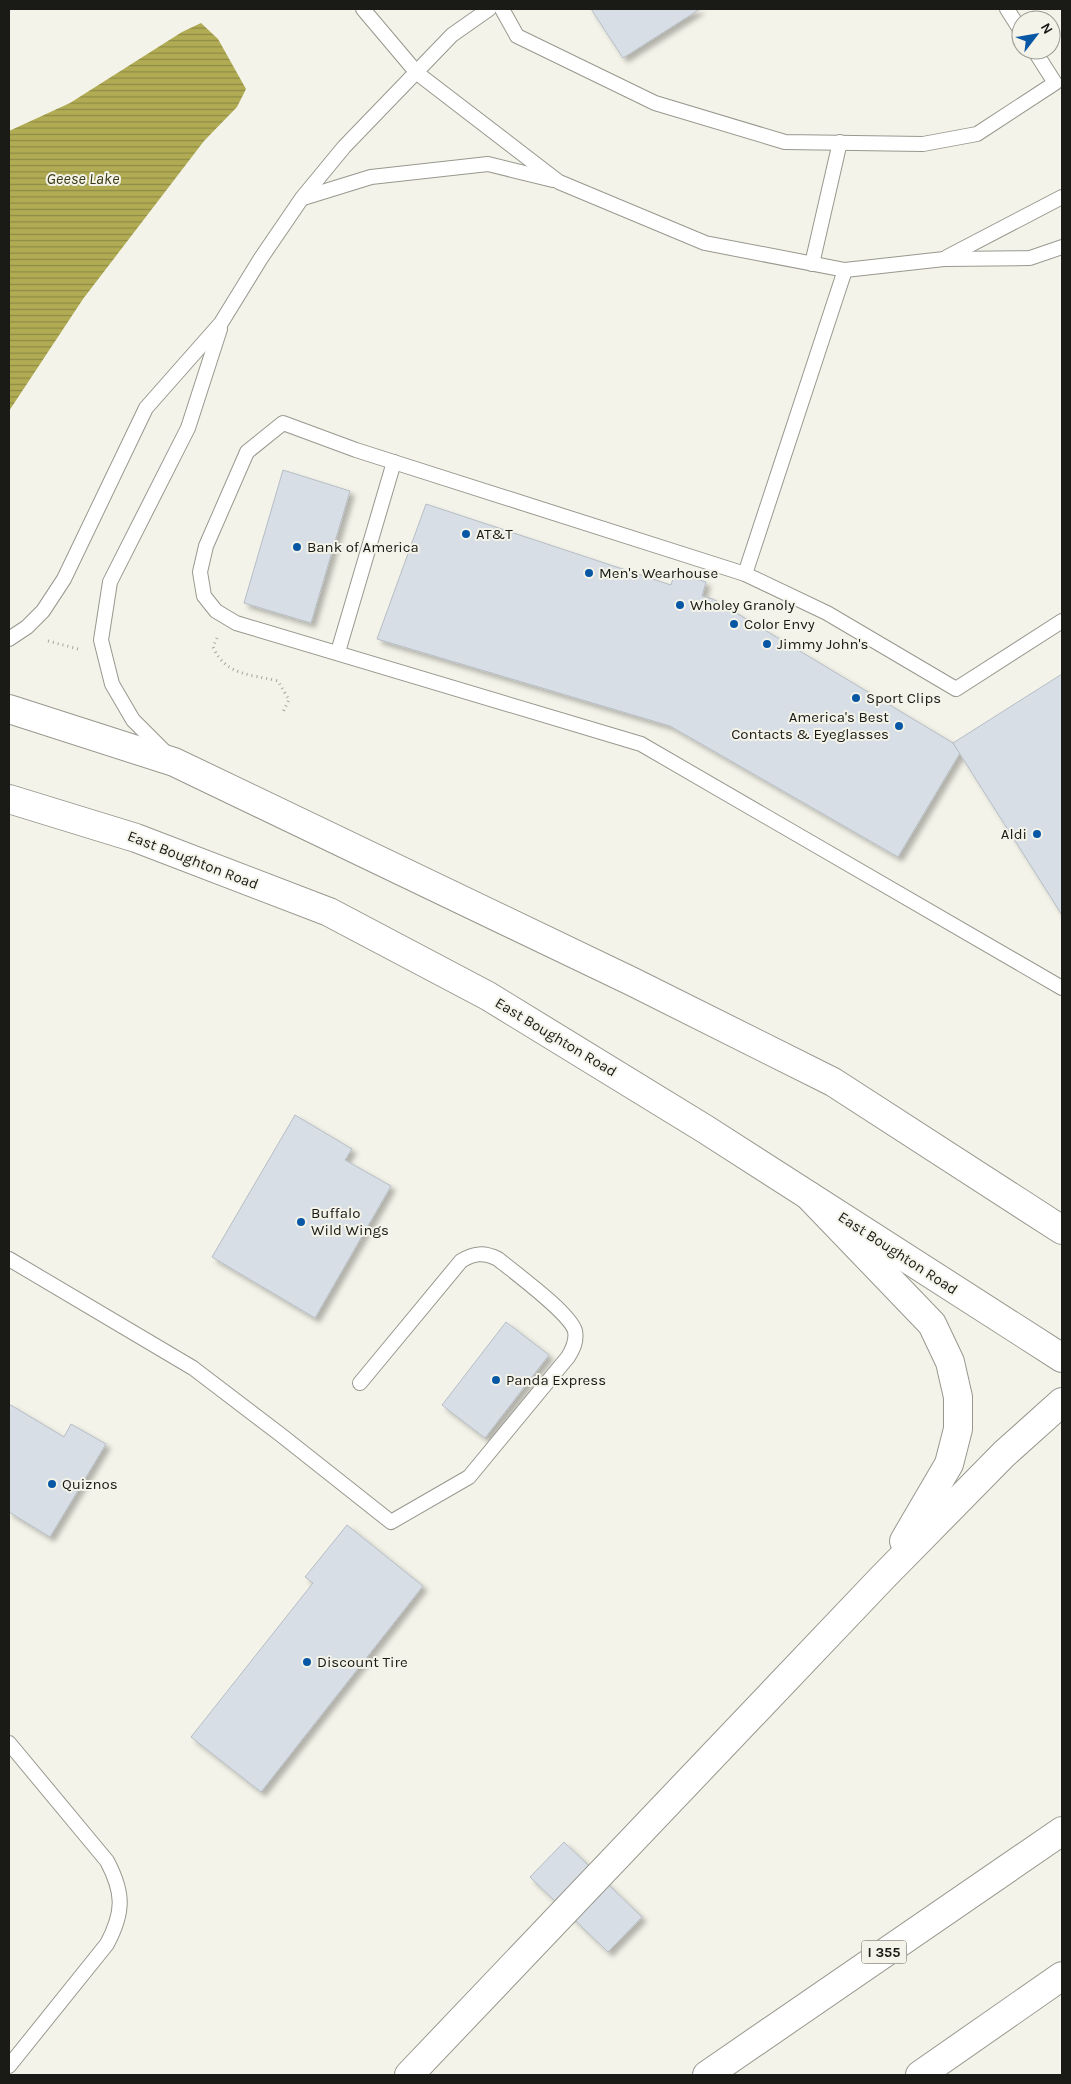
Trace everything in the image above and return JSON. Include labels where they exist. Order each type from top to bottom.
[{"type":"main road","points":[[9,709],[174,762],[633,982],[833,1082],[1062,1230]]},
{"type":"main road","name":"East Boughton Road","points":[[9,799],[136,838],[329,912],[488,996],[705,1128],[1062,1358]]},
{"type":"main road","points":[[809,1196],[932,1324],[950,1362],[958,1397],[958,1429],[949,1464],[883,1577]]},
{"type":"main road","points":[[409,2075],[883,1577],[1004,1454],[1062,1402]]},
{"type":"main road","name":"I 355","points":[[706,2075],[1062,1830]]},
{"type":"main road","points":[[920,2075],[1062,1976]]},
{"type":"lane","points":[[364,9],[417,73],[559,182]]},
{"type":"lane","points":[[9,639],[27,627],[43,611],[64,578],[146,408],[221,323],[261,258],[302,198],[344,147],[452,35],[488,9]]},
{"type":"lane","points":[[502,9],[518,36],[655,103],[785,142],[923,144],[977,134],[1055,83],[1040,60]]},
{"type":"lane","points":[[812,264],[840,142]]},
{"type":"lane","points":[[302,198],[371,177],[488,164],[559,182],[705,243],[845,270],[944,259],[1030,258],[1062,247]]},
{"type":"lane","points":[[944,259],[1062,197]]},
{"type":"lane","points":[[745,574],[845,270]]},
{"type":"lane","points":[[174,762],[133,720],[112,684],[101,640],[110,582],[188,428],[221,323]]},
{"type":"lane","points":[[1062,621],[956,689],[827,613],[745,574],[394,462],[283,423],[247,452],[206,546],[200,572],[204,596],[216,612],[236,623],[641,744],[1062,988]]},
{"type":"lane","points":[[338,652],[394,462]]},
{"type":"lane","points":[[9,1259],[193,1368],[391,1522],[469,1477],[568,1357],[575,1342],[575,1333],[567,1318],[498,1259],[489,1254],[479,1254],[461,1261],[360,1384]]},
{"type":"lane","points":[[9,1744],[107,1861],[118,1881],[121,1902],[117,1924],[107,1944],[9,2066]]},
{"type":"path","points":[[225,616],[213,647],[219,661],[229,669],[278,681],[289,700],[283,712]]},
{"type":"path","points":[[39,638],[83,651]]},
{"type":"water","name":"Geese Lake","points":[[201,23],[218,39],[246,89],[237,107],[204,141],[83,299],[9,411],[9,131],[70,103],[182,32]]},
{"type":"building","points":[[591,9],[700,9],[623,58]]},
{"type":"building","name":"Bank of America","points":[[283,470],[350,491],[311,623],[244,603]]},
{"type":"building","points":[[426,504],[671,585],[675,572],[706,582],[702,596],[713,599],[953,743],[960,753],[898,857],[670,726],[377,639]]},
{"type":"building","name":"Aldi","points":[[1062,674],[1062,915],[953,743]]},
{"type":"building","name":"Buffalo Wild Wings","points":[[295,1115],[352,1149],[345,1160],[391,1186],[315,1318],[212,1257]]},
{"type":"building","name":"Panda Express","points":[[506,1322],[549,1355],[485,1438],[442,1405]]},
{"type":"building","points":[[9,1404],[64,1437],[71,1424],[106,1444],[50,1537],[9,1512]]},
{"type":"building","name":"Discount Tire","points":[[347,1525],[423,1586],[261,1792],[191,1737],[313,1583],[305,1577]]},
{"type":"building","points":[[564,1842],[642,1917],[608,1952],[530,1877]]},
{"type":"place","name":"AT&T","points":[[466,534]]},
{"type":"place","name":"Bank of America","points":[[297,547]]},
{"type":"place","name":"Men's Wearhouse","points":[[589,573]]},
{"type":"place","name":"Wholey Granoly","points":[[680,605]]},
{"type":"place","name":"Color Envy","points":[[734,624]]},
{"type":"place","name":"Jimmy John's","points":[[767,644]]},
{"type":"place","name":"Sport Clips","points":[[856,698]]},
{"type":"place","name":"America's Best Contacts & Eyeglasses","points":[[899,726]]},
{"type":"place","name":"Aldi","points":[[1037,834]]},
{"type":"place","name":"Buffalo Wild Wings","points":[[301,1222]]},
{"type":"place","name":"Panda Express","points":[[496,1380]]},
{"type":"place","name":"Quiznos","points":[[52,1484]]},
{"type":"place","name":"Discount Tire","points":[[307,1662]]}]
